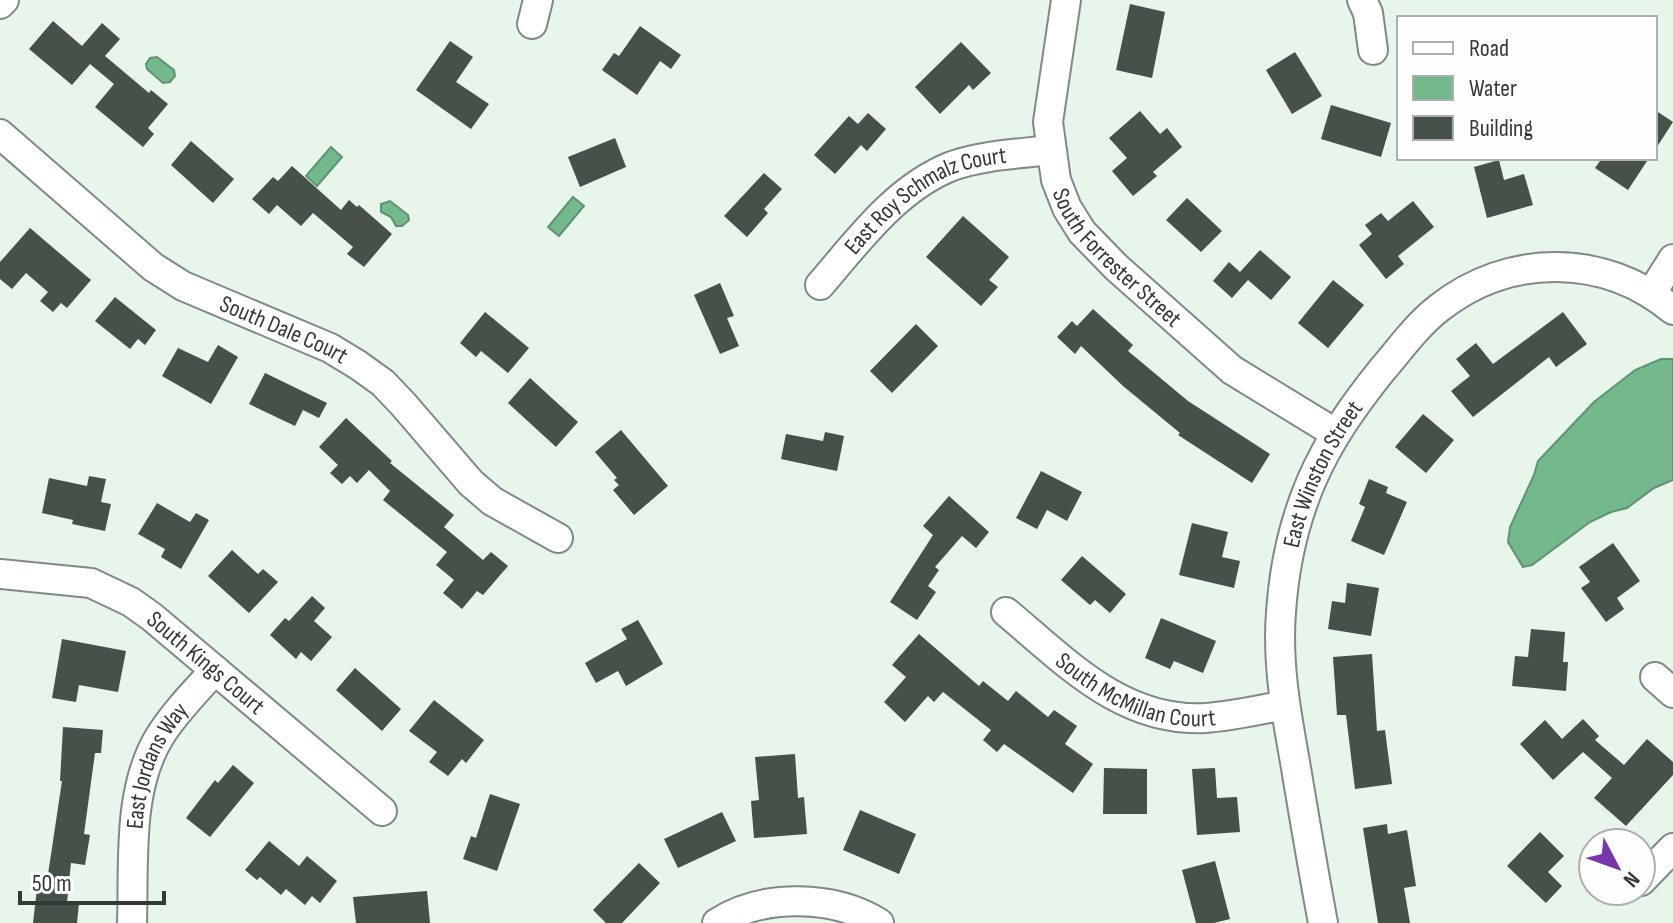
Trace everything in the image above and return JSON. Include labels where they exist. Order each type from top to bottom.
[{"type":"street","name":"South Forrester Street","points":[[1066,0],[1048,122],[1056,180],[1067,208],[1098,250],[1232,370],[1335,433]]},
{"type":"street","points":[[1362,0],[1368,13],[1373,50]]},
{"type":"street","name":"South Dale Court","points":[[0,134],[153,267],[183,286],[330,348],[383,383],[471,483],[492,501],[558,538]]},
{"type":"street","name":"East Roy Schmalz Court","points":[[820,285],[892,205],[931,176],[974,160],[1050,150]]},
{"type":"street","points":[[1662,302],[1673,259]]},
{"type":"street","name":"East Winston Street","points":[[1323,923],[1285,705],[1279,641],[1287,565],[1296,525],[1310,484],[1335,433],[1358,400],[1421,325],[1458,294],[1483,280],[1523,268],[1575,266],[1620,278],[1662,302]]},
{"type":"street","name":"South Kings Court","points":[[0,574],[91,583],[131,602],[382,811]]},
{"type":"street","name":"South McMillan Court","points":[[1006,612],[1092,683],[1112,696],[1143,709],[1179,717],[1204,718],[1285,705]]},
{"type":"street","name":"East Jordans Way","points":[[132,923],[138,800],[148,761],[166,727],[215,670]]},
{"type":"street","points":[[1657,864],[1673,848]]},
{"type":"street","points":[[717,923],[752,907],[816,903],[847,908],[879,923]]},
{"type":"water","points":[[157,57],[174,70],[175,76],[170,82],[163,83],[147,69],[150,58]]},
{"type":"water","points":[[331,147],[342,157],[317,186],[306,176]]},
{"type":"water","points":[[573,197],[584,206],[559,236],[548,227]]},
{"type":"water","points":[[390,201],[408,215],[409,220],[402,226],[396,226],[391,217],[381,212],[381,204]]},
{"type":"water","points":[[1661,359],[1673,359],[1673,480],[1654,488],[1627,508],[1590,522],[1532,565],[1523,567],[1508,542],[1510,527],[1538,461],[1594,402],[1635,370]]},
{"type":"building","points":[[1130,4],[1165,12],[1152,78],[1116,70]]},
{"type":"building","points":[[53,21],[82,46],[102,23],[120,39],[105,56],[149,93],[151,90],[168,104],[148,128],[154,134],[143,147],[95,107],[114,84],[90,64],[72,85],[29,49]]},
{"type":"building","points":[[640,26],[681,55],[671,69],[660,61],[637,95],[602,70],[614,53],[619,56]]},
{"type":"building","points":[[450,41],[473,57],[456,82],[489,104],[471,129],[416,90]]},
{"type":"building","points":[[961,42],[991,73],[973,90],[969,85],[940,114],[915,87]]},
{"type":"building","points":[[1295,52],[1322,96],[1292,114],[1266,70]]},
{"type":"building","points":[[1331,105],[1391,123],[1381,157],[1321,139]]},
{"type":"building","points":[[1140,111],[1160,134],[1167,128],[1182,147],[1153,172],[1157,176],[1133,196],[1112,171],[1127,158],[1109,138]]},
{"type":"building","points":[[1657,111],[1673,122],[1657,147]]},
{"type":"building","points":[[868,113],[886,129],[867,151],[861,145],[835,174],[814,155],[849,116],[858,124]]},
{"type":"building","points":[[615,138],[626,167],[580,187],[568,157]]},
{"type":"building","points":[[191,141],[234,179],[213,203],[171,165]]},
{"type":"building","points":[[1499,160],[1504,180],[1524,174],[1533,205],[1487,218],[1474,167]]},
{"type":"building","points":[[1601,160],[1648,160],[1628,190],[1595,168]]},
{"type":"building","points":[[292,166],[341,210],[349,200],[392,234],[364,267],[347,254],[353,247],[313,213],[301,226],[277,205],[269,214],[252,199],[273,177],[278,181]]},
{"type":"building","points":[[764,173],[782,189],[764,209],[768,213],[747,237],[724,216]]},
{"type":"building","points":[[1187,198],[1222,231],[1201,252],[1166,220]]},
{"type":"building","points":[[1413,201],[1434,227],[1398,256],[1404,264],[1386,279],[1359,245],[1372,234],[1365,225],[1381,213],[1388,221]]},
{"type":"building","points":[[963,216],[1009,257],[989,280],[998,287],[981,306],[926,257]]},
{"type":"building","points":[[30,228],[91,280],[67,308],[61,303],[53,312],[40,301],[48,292],[26,273],[12,289],[0,279],[0,262]]},
{"type":"building","points":[[1260,250],[1291,277],[1271,300],[1248,280],[1232,298],[1213,281],[1229,262],[1240,272]]},
{"type":"building","points":[[1333,280],[1364,305],[1328,348],[1298,323]]},
{"type":"building","points":[[720,283],[734,316],[727,318],[739,346],[720,354],[694,295]]},
{"type":"building","points":[[115,297],[156,330],[145,345],[138,339],[130,349],[95,321]]},
{"type":"building","points":[[1093,309],[1133,345],[1128,351],[1188,401],[1270,454],[1252,483],[1178,435],[1180,433],[1081,346],[1075,354],[1057,337],[1072,321],[1077,326]]},
{"type":"building","points":[[485,312],[529,348],[508,373],[481,351],[476,357],[460,343]]},
{"type":"building","points":[[1563,312],[1587,344],[1556,367],[1549,357],[1473,417],[1451,391],[1470,376],[1456,359],[1476,343],[1493,364]]},
{"type":"building","points":[[916,324],[938,346],[892,393],[870,371]]},
{"type":"building","points":[[218,345],[238,357],[211,404],[162,376],[178,348],[208,362]]},
{"type":"building","points":[[265,373],[327,403],[319,418],[303,410],[295,426],[249,404]]},
{"type":"building","points":[[530,378],[578,422],[556,447],[508,403]]},
{"type":"building","points":[[1423,414],[1454,440],[1426,473],[1395,447]]},
{"type":"building","points":[[346,418],[392,461],[390,463],[454,515],[444,527],[483,560],[491,552],[508,566],[483,595],[477,591],[462,609],[443,593],[454,580],[436,565],[447,552],[383,500],[390,491],[369,470],[357,483],[350,476],[342,484],[330,473],[338,465],[319,447]]},
{"type":"building","points":[[621,430],[668,486],[634,515],[613,490],[619,485],[614,480],[617,478],[595,452]]},
{"type":"building","points":[[825,432],[844,436],[837,471],[781,459],[786,434],[823,441]]},
{"type":"building","points":[[1041,471],[1082,492],[1067,521],[1047,510],[1037,529],[1016,518]]},
{"type":"building","points":[[89,476],[106,479],[101,502],[111,504],[105,531],[42,513],[49,478],[87,486]]},
{"type":"building","points":[[1369,479],[1388,487],[1386,493],[1407,502],[1384,555],[1351,541],[1365,507],[1359,504]]},
{"type":"building","points":[[949,496],[989,532],[976,548],[962,536],[935,567],[939,570],[928,586],[936,592],[917,620],[890,602],[933,535],[923,526]]},
{"type":"building","points":[[157,503],[190,522],[196,513],[209,520],[181,569],[161,557],[165,549],[138,534]]},
{"type":"building","points":[[1192,523],[1228,532],[1222,557],[1240,561],[1234,588],[1179,575]]},
{"type":"building","points":[[1613,543],[1640,581],[1617,598],[1624,609],[1606,622],[1581,588],[1590,582],[1579,567]]},
{"type":"building","points":[[232,550],[258,574],[263,569],[278,582],[249,613],[208,576]]},
{"type":"building","points":[[1082,556],[1126,594],[1110,613],[1095,600],[1090,605],[1061,580]]},
{"type":"building","points":[[1347,583],[1379,588],[1371,636],[1328,629],[1332,601],[1345,603]]},
{"type":"building","points":[[312,596],[325,608],[314,621],[332,637],[311,661],[301,652],[296,659],[270,635],[285,618],[289,621]]},
{"type":"building","points":[[1161,618],[1216,641],[1203,673],[1174,661],[1170,669],[1145,658]]},
{"type":"building","points":[[638,620],[663,664],[626,686],[618,671],[596,683],[585,663],[627,639],[621,629]]},
{"type":"building","points":[[1531,629],[1565,632],[1563,662],[1568,662],[1566,691],[1512,686],[1515,656],[1528,657]]},
{"type":"building","points":[[919,634],[979,686],[983,681],[1008,701],[1016,691],[1048,717],[1054,710],[1077,726],[1065,744],[1093,764],[1073,793],[1004,744],[997,752],[983,740],[991,730],[943,692],[934,702],[928,696],[905,722],[884,702],[906,677],[892,665]]},
{"type":"building","points":[[62,639],[126,651],[118,692],[79,685],[76,702],[52,698]]},
{"type":"building","points":[[1372,654],[1377,731],[1385,730],[1392,784],[1355,789],[1346,715],[1337,715],[1333,657]]},
{"type":"building","points":[[355,668],[401,709],[382,731],[336,690]]},
{"type":"building","points":[[434,700],[484,740],[466,763],[462,759],[448,776],[429,762],[437,752],[409,731]]},
{"type":"building","points":[[1583,719],[1599,736],[1595,740],[1624,765],[1647,739],[1673,762],[1673,775],[1626,826],[1594,798],[1612,778],[1583,752],[1553,780],[1520,744],[1545,720],[1562,739]]},
{"type":"building","points":[[63,727],[103,730],[101,753],[95,753],[84,834],[90,835],[85,865],[71,863],[67,902],[79,903],[77,923],[33,923],[38,880],[47,881],[62,781]]},
{"type":"building","points":[[795,754],[798,798],[804,797],[807,834],[754,838],[751,801],[759,800],[755,757]]},
{"type":"building","points":[[233,765],[254,783],[210,837],[186,818],[215,780],[218,783]]},
{"type":"building","points":[[1104,768],[1147,769],[1147,814],[1103,814]]},
{"type":"building","points":[[1215,768],[1217,798],[1237,797],[1240,832],[1197,835],[1192,769]]},
{"type":"building","points":[[490,794],[520,804],[497,871],[463,859],[471,836],[476,838]]},
{"type":"building","points":[[860,810],[916,834],[899,874],[843,850]]},
{"type":"building","points":[[722,812],[736,841],[678,868],[664,839]]},
{"type":"building","points":[[1387,824],[1388,834],[1407,830],[1416,886],[1404,888],[1410,923],[1378,923],[1363,828]]},
{"type":"building","points":[[1540,832],[1564,856],[1548,872],[1562,886],[1546,903],[1507,866]]},
{"type":"building","points":[[269,841],[299,866],[307,856],[337,881],[320,903],[312,896],[305,905],[286,889],[281,895],[260,877],[257,880],[245,870]]},
{"type":"building","points":[[1215,861],[1230,919],[1196,923],[1182,870]]},
{"type":"building","points":[[639,863],[660,883],[622,923],[606,923],[593,910]]},
{"type":"building","points":[[427,891],[430,923],[356,923],[353,897]]}]
